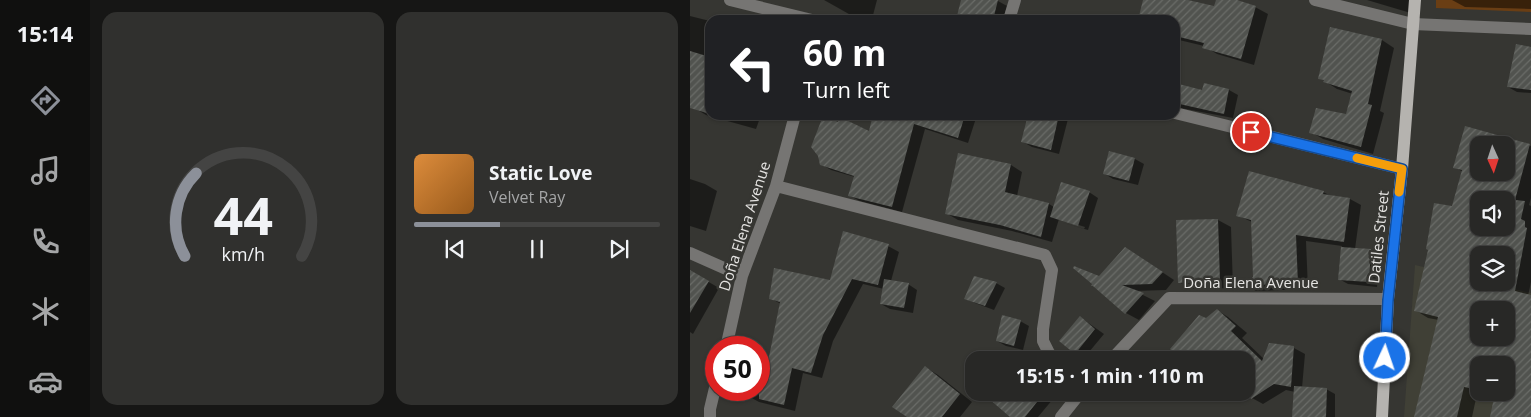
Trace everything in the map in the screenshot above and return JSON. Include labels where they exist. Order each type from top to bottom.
[{"type":"main road","name":"Datiles Street","points":[[1382,417],[1388,300],[1402,169],[1415,0]]},
{"type":"street","points":[[730,0],[792,15]]},
{"type":"street","points":[[1010,15],[1015,0]]},
{"type":"street","points":[[1316,0],[1413,24],[1531,28]]},
{"type":"street","points":[[1180,115],[1402,169]]},
{"type":"street","name":"Doña Elena Avenue","points":[[729,336],[742,276],[776,186],[794,120]]},
{"type":"street","points":[[776,186],[1045,255],[1052,270],[1042,329],[1043,341],[1048,351]]},
{"type":"street","points":[[690,253],[742,276]]},
{"type":"street","name":"Doña Elena Avenue","points":[[1119,351],[1169,298],[1388,300]]},
{"type":"street","points":[[710,417],[712,401]]},
{"type":"street","points":[[1061,417],[1074,401]]},
{"type":"shaded area","points":[[1436,0],[1531,0],[1531,12],[1436,8]]},
{"type":"shaded area","points":[[1415,265],[1470,278],[1470,291],[1515,291],[1515,289],[1531,293],[1531,417],[1404,417]]},
{"type":"building","points":[[961,0],[998,0],[994,15],[957,15]]},
{"type":"building","points":[[1143,0],[1188,0],[1214,6],[1216,0],[1237,0],[1256,6],[1241,59],[1202,48],[1204,43],[1180,37],[1180,15],[1139,15]]},
{"type":"building","points":[[1330,27],[1382,39],[1368,104],[1372,105],[1361,147],[1309,133],[1316,108],[1346,114],[1352,91],[1318,79]]},
{"type":"building","points":[[1516,44],[1531,47],[1531,90],[1507,87]]},
{"type":"building","points":[[690,51],[705,56],[705,112],[690,108]]},
{"type":"building","points":[[1204,83],[1229,89],[1224,114],[1180,104],[1180,84],[1202,90]]},
{"type":"building","points":[[821,120],[838,122],[839,120],[846,120],[869,131],[872,120],[963,120],[958,138],[914,124],[892,207],[848,196],[854,176],[820,165],[818,156],[811,147]]},
{"type":"building","points":[[1027,120],[1058,120],[1051,150],[1021,142]]},
{"type":"building","points":[[1465,126],[1501,136],[1470,136],[1470,181],[1515,181],[1515,140],[1530,144],[1515,200],[1525,201],[1521,219],[1525,221],[1525,227],[1527,228],[1515,291],[1531,295],[1531,417],[1490,417],[1493,401],[1515,401],[1515,356],[1470,356],[1470,388],[1464,387],[1457,417],[1414,417],[1438,317],[1414,311],[1428,250],[1426,249],[1434,203],[1452,206],[1462,170],[1453,168]]},
{"type":"building","points":[[1109,151],[1135,158],[1129,181],[1103,174]]},
{"type":"building","points":[[958,153],[1011,164],[1005,192],[1049,203],[1041,237],[1000,225],[945,214]]},
{"type":"building","points":[[1249,171],[1324,191],[1323,194],[1350,198],[1344,242],[1296,235],[1298,284],[1243,285],[1253,277],[1251,220],[1236,216]]},
{"type":"building","points":[[1061,182],[1090,191],[1078,226],[1050,217]]},
{"type":"building","points":[[1218,219],[1220,281],[1178,283],[1176,220]]},
{"type":"building","points":[[843,231],[889,244],[878,285],[852,279],[823,335],[811,373],[792,368],[784,405],[767,401],[770,401],[770,352],[780,302],[769,299],[774,268],[830,280]]},
{"type":"building","points":[[1125,247],[1163,272],[1152,284],[1122,285],[1144,293],[1125,314],[1091,286],[1092,284],[1073,268],[1074,266],[1099,276]]},
{"type":"building","points":[[1341,247],[1371,249],[1369,282],[1338,280]]},
{"type":"building","points":[[690,270],[709,281],[690,313]]},
{"type":"building","points":[[974,276],[997,282],[985,306],[964,299]]},
{"type":"building","points":[[884,279],[909,283],[904,308],[880,304]]},
{"type":"building","points":[[1217,309],[1236,326],[1231,331],[1252,351],[1172,351],[1170,349],[1199,315],[1206,318]]},
{"type":"building","points":[[1002,315],[1021,320],[1014,346],[996,341]]},
{"type":"building","points":[[1080,316],[1095,329],[1077,351],[1071,351],[1059,341]]},
{"type":"building","points":[[1269,343],[1294,346],[1291,387],[1274,384],[1255,396],[1255,354],[1262,361]]},
{"type":"building","points":[[925,366],[960,394],[942,417],[907,417],[892,407]]},
{"type":"building","points":[[1294,386],[1327,388],[1326,417],[1292,417]]},
{"type":"building","points":[[991,401],[1038,401],[1025,417],[1010,417]]},
{"type":"slow traffic","points":[[1357,158],[1402,169],[1399,192]]},
{"type":"route","points":[[1251,132],[1402,169],[1388,300],[1385,358]]}]
